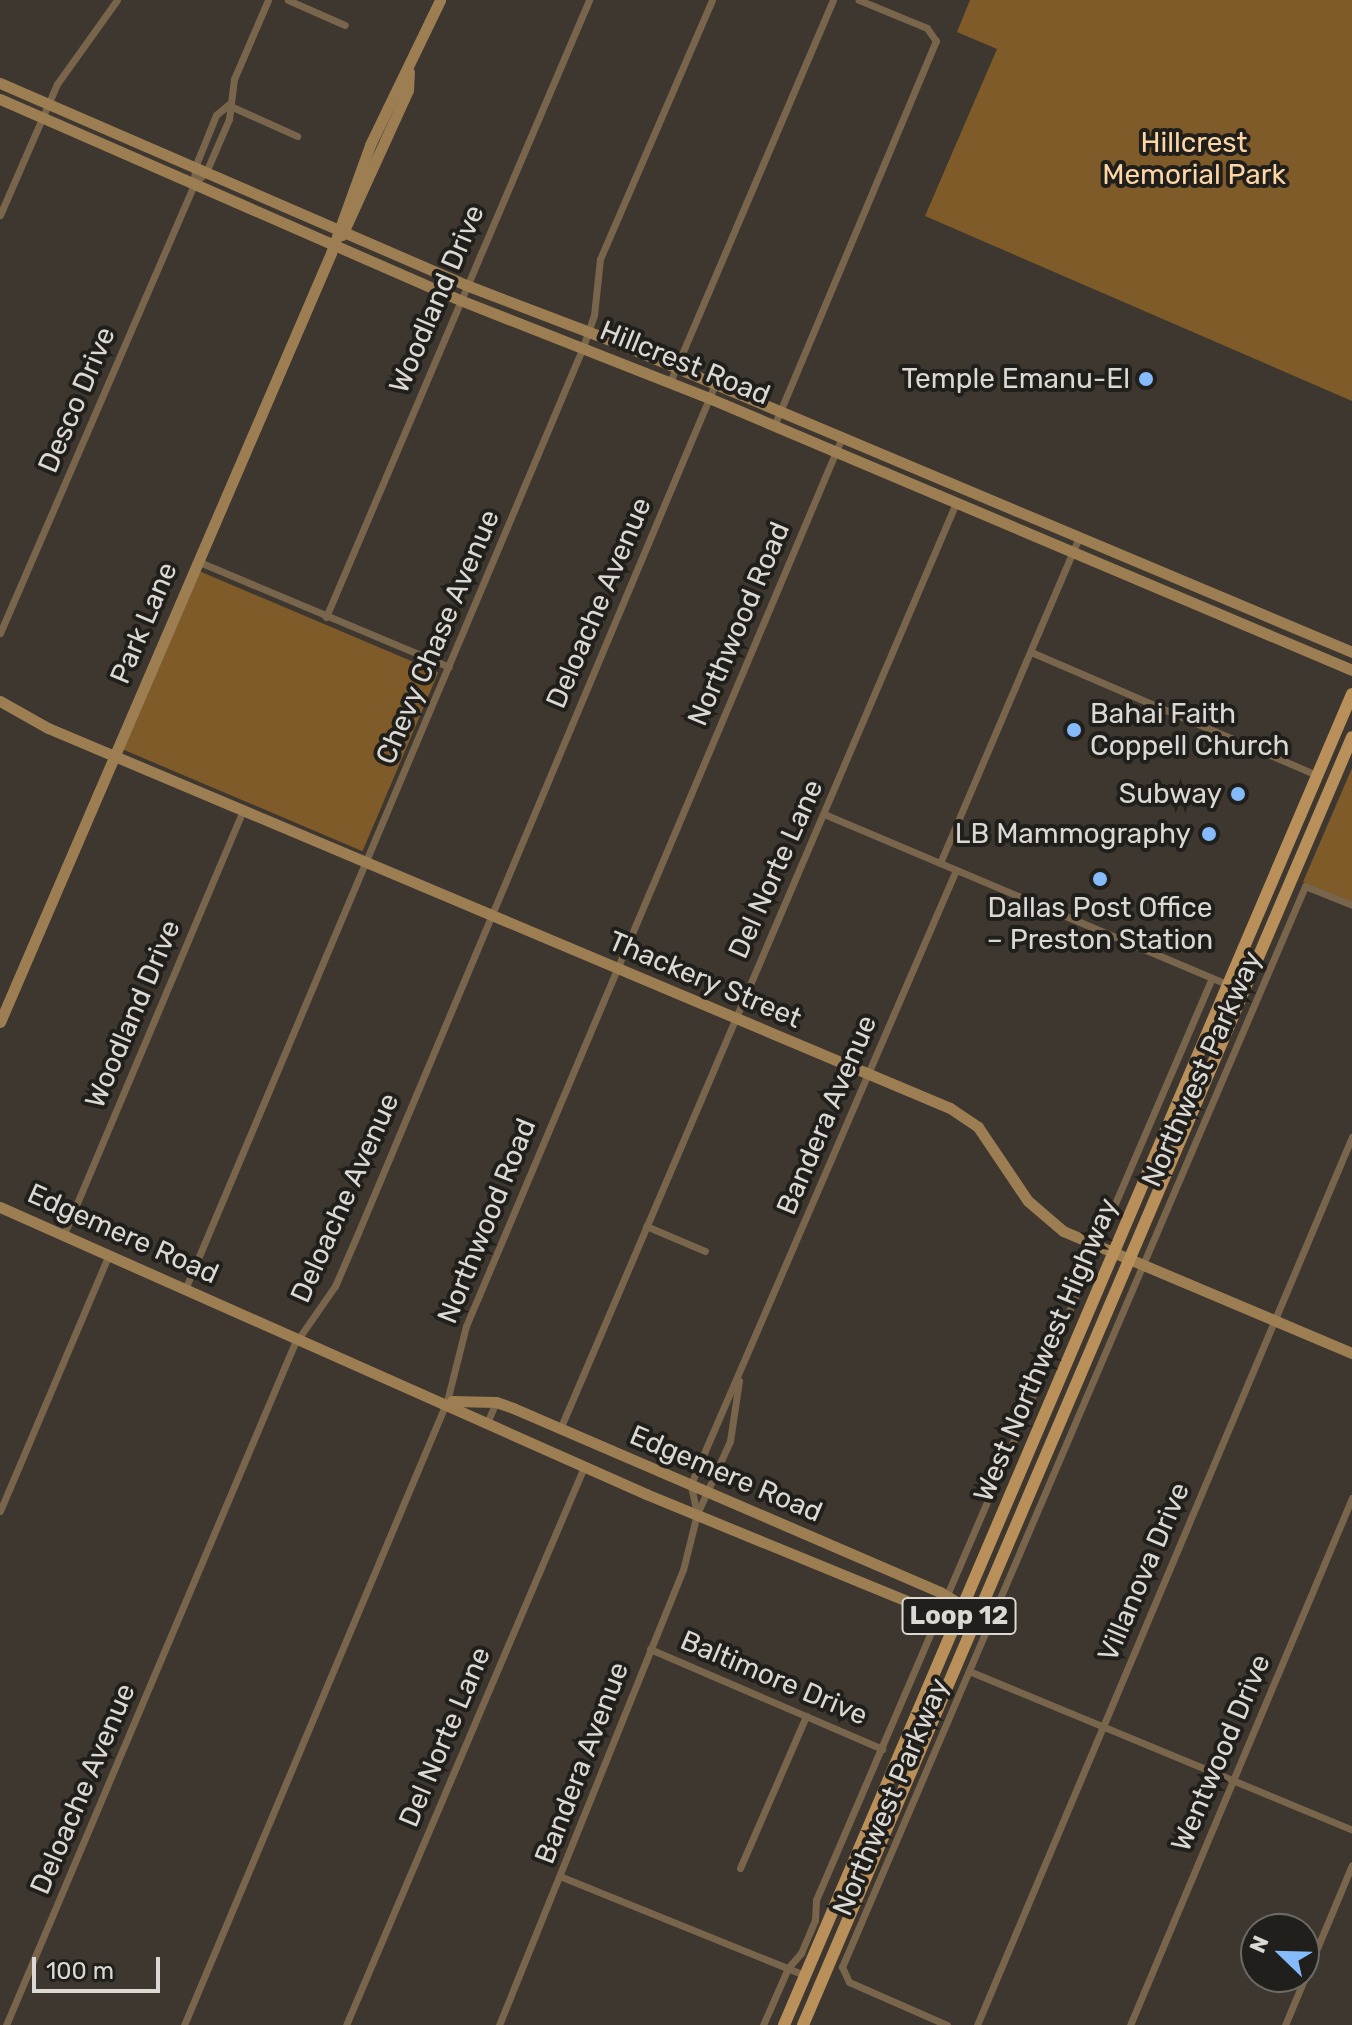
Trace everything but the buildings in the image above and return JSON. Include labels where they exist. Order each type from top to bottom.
[{"type":"main road","name":"West Northwest Highway","points":[[784,2025],[1352,694]]},
{"type":"main road","name":"West Northwest Highway","points":[[803,2025],[975,1622],[1134,1263],[1352,737]]},
{"type":"main road","points":[[1227,984],[1244,992]]},
{"type":"main road","points":[[791,2025],[803,1996],[804,1976]]},
{"type":"street","points":[[0,215],[63,74],[117,0]]},
{"type":"street","name":"Desco Drive","points":[[200,169],[229,119],[228,105],[234,79],[268,0]]},
{"type":"street","points":[[288,0],[345,25]]},
{"type":"street","name":"Park Lane","points":[[0,1022],[341,230],[370,145],[409,71],[440,0]]},
{"type":"street","name":"Woodland Drive","points":[[326,617],[589,0]]},
{"type":"street","name":"Chevy Chase Avenue","points":[[186,1287],[583,347],[589,332],[600,259],[712,0]]},
{"type":"street","points":[[670,382],[833,0]]},
{"type":"street","points":[[774,426],[936,41],[927,28],[859,0]]},
{"type":"street","name":"Hillcrest Road","points":[[0,83],[466,285],[676,367],[1352,652]]},
{"type":"street","name":"Hillcrest Road","points":[[0,99],[460,300],[709,398],[1352,670]]},
{"type":"street","points":[[228,105],[297,136]]},
{"type":"street","name":"Desco Drive","points":[[0,633],[194,184],[216,115],[228,105]]},
{"type":"street","name":"Deloache Avenue","points":[[6,2025],[300,1338],[335,1286],[715,384]]},
{"type":"street","name":"Northwood Road","points":[[184,2025],[447,1401],[466,1326],[842,437]]},
{"type":"street","points":[[960,504],[966,490]]},
{"type":"street","name":"Del Norte Lane","points":[[560,1429],[734,1019],[960,504]]},
{"type":"street","points":[[940,863],[1079,537]]},
{"type":"street","points":[[197,561],[449,667]]},
{"type":"street","points":[[1152,585],[1158,569]]},
{"type":"street","points":[[1244,624],[1250,609]]},
{"type":"street","points":[[1031,652],[1316,775]]},
{"type":"street","name":"Thackery Street","points":[[0,701],[30,720],[963,1116],[991,1143],[1035,1210],[1063,1231],[1352,1353]]},
{"type":"street","name":"Woodland Drive","points":[[64,1234],[243,810]]},
{"type":"street","points":[[824,814],[1227,984]]},
{"type":"street","name":"Bandera Avenue","points":[[697,1514],[691,1485],[956,870]]},
{"type":"street","name":"Northwest Parkway","points":[[947,2025],[843,1976],[842,1967],[969,1671],[1134,1263],[1305,886],[1352,905]]},
{"type":"street","points":[[763,2025],[788,1968],[810,1931],[816,1900],[1212,978]]},
{"type":"street","name":"Villanova Drive","points":[[977,2025],[1352,1137]]},
{"type":"street","name":"Edgemere Road","points":[[0,1207],[447,1401],[487,1423],[584,1467],[939,1618],[956,1623],[975,1622]]},
{"type":"street","points":[[646,1226],[705,1251]]},
{"type":"street","points":[[0,1511],[109,1254]]},
{"type":"street","name":"Bandera Avenue","points":[[499,2025],[562,1877],[683,1570],[697,1514],[732,1433],[739,1379]]},
{"type":"street","name":"Edgemere Road","points":[[447,1401],[496,1402],[948,1596],[963,1606],[975,1622]]},
{"type":"street","points":[[487,1423],[496,1402]]},
{"type":"street","name":"Del Norte Lane","points":[[346,2025],[584,1467]]},
{"type":"street","name":"Wentwood Drive","points":[[1130,2025],[1352,1498]]},
{"type":"street","name":"Baltimore Drive","points":[[650,1649],[882,1749]]},
{"type":"street","points":[[969,1671],[1352,1830]]},
{"type":"street","points":[[740,1868],[806,1716]]},
{"type":"street","points":[[1285,2025],[1352,1865]]},
{"type":"street","points":[[562,1877],[804,1976]]},
{"type":"green space","name":"Hillcrest Memorial Park","points":[[970,0],[1352,0],[1352,401],[925,216],[997,49],[957,32]]},
{"type":"green space","points":[[199,571],[438,673],[363,851],[123,750]]},
{"type":"green space","points":[[1352,768],[1352,902],[1303,882]]},
{"type":"place","name":"Temple Emanu-El","points":[[1146,379]]},
{"type":"place","name":"Bahai Faith Coppell Church","points":[[1074,730]]},
{"type":"place","name":"Subway","points":[[1238,794]]},
{"type":"place","name":"LB Mammography","points":[[1209,834]]},
{"type":"place","name":"Dallas Post Office – Preston Station","points":[[1100,879]]}]
